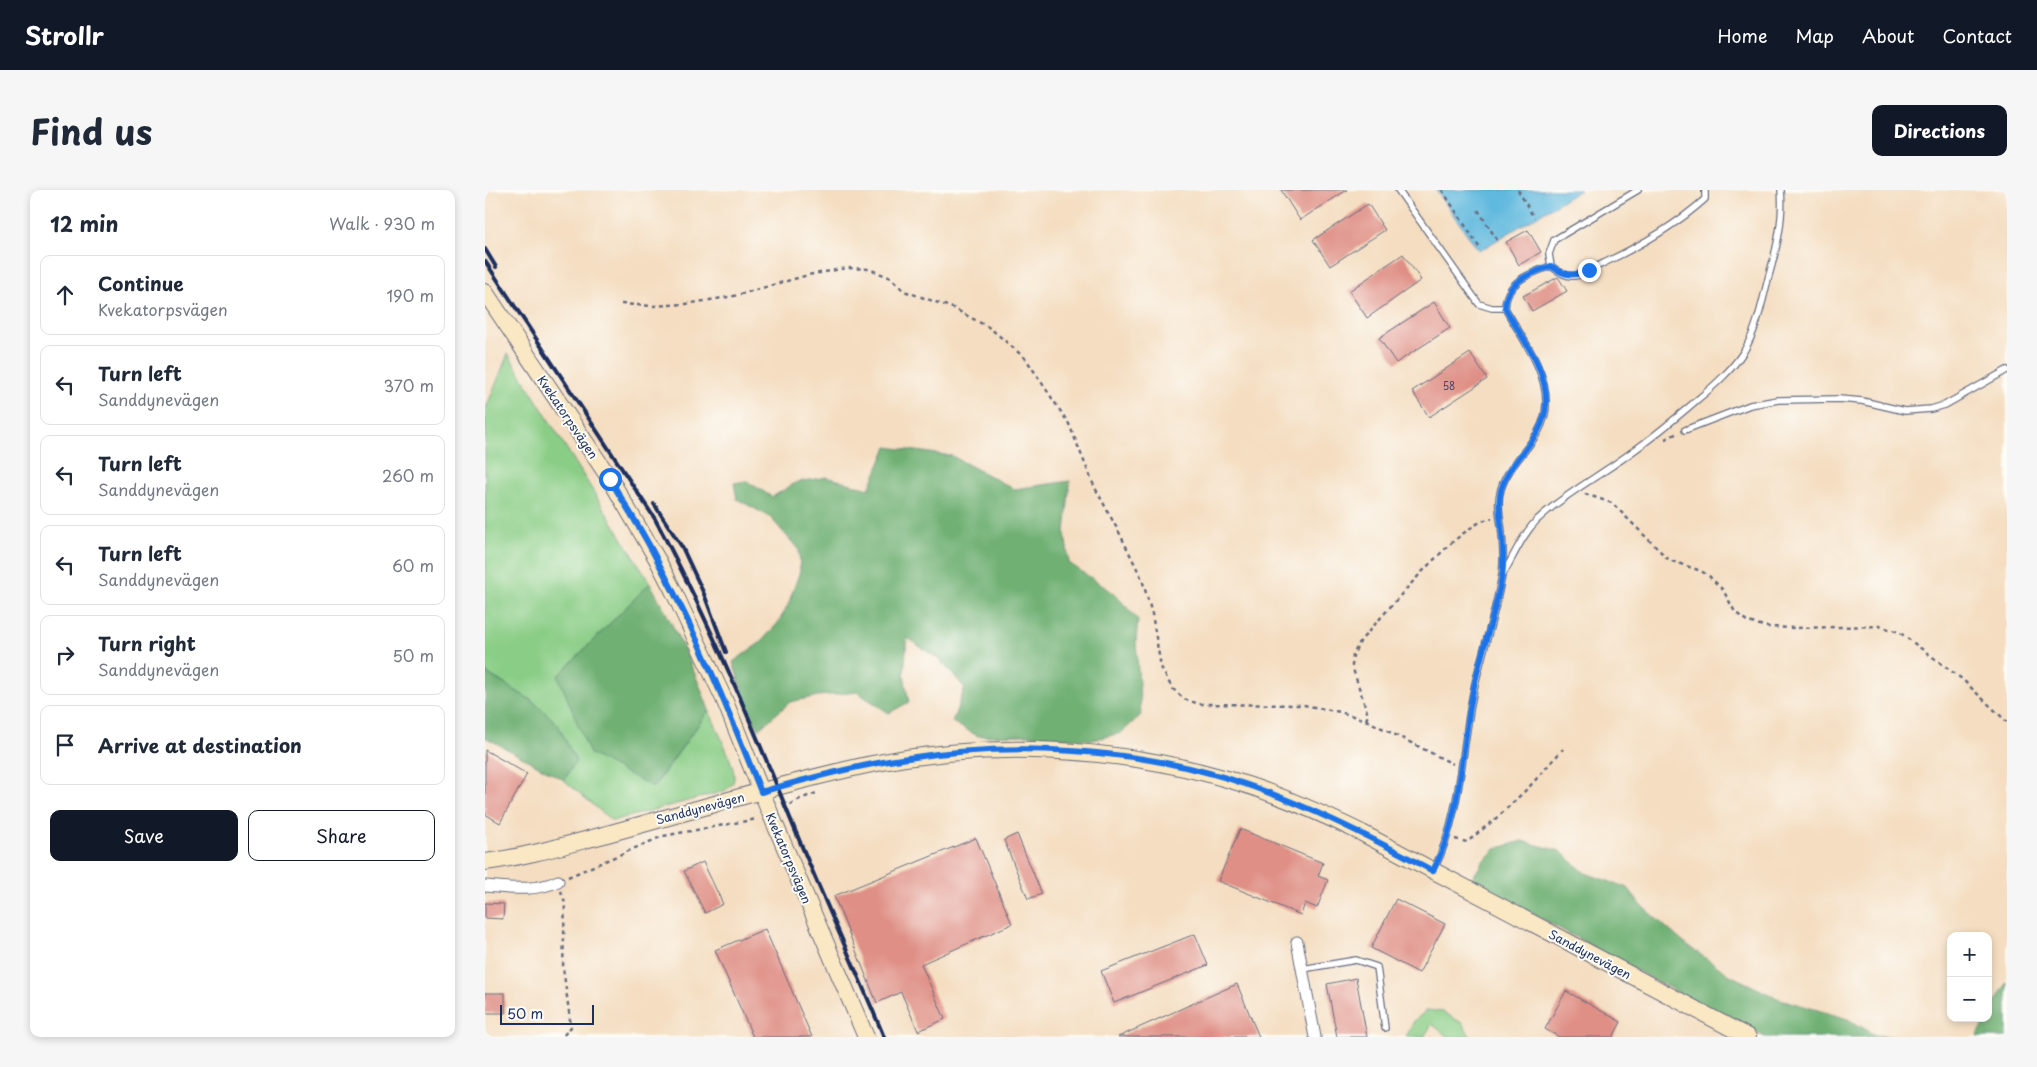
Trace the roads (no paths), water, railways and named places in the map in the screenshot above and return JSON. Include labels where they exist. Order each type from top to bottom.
[{"type":"street","name":"Kvekatorpsvägen","points":[[485,292],[610,479],[657,559],[723,699],[770,814],[866,1037]]},
{"type":"street","name":"Sanddynevägen","points":[[485,862],[543,851],[873,764],[967,752],[1036,751],[1122,757],[1211,775],[1269,793],[1355,829],[1748,1037]]},
{"type":"street","points":[[485,886],[533,888],[545,887],[558,881]]},
{"type":"street","points":[[1297,942],[1315,1037]]},
{"type":"lane","points":[[1398,190],[1479,304],[1492,308],[1505,308]]},
{"type":"lane","points":[[1637,190],[1554,240],[1549,254],[1551,266],[1563,274],[1576,276],[1589,270],[1641,244],[1692,211],[1705,199],[1705,190]]},
{"type":"lane","points":[[1502,576],[1520,544],[1536,521],[1575,490],[1633,452],[1688,408],[1725,376],[1744,350],[1760,311],[1773,260],[1778,238],[1782,201],[1781,190]]},
{"type":"lane","points":[[1433,871],[1448,838],[1462,767],[1473,690],[1502,576],[1502,535],[1499,501],[1501,489],[1512,468],[1538,431],[1547,406],[1540,370],[1505,308],[1506,298],[1513,284],[1533,272],[1551,266]]},
{"type":"lane","points":[[1685,430],[1750,405],[1778,400],[1839,399],[1862,401],[1905,411],[1931,409],[1945,405],[2007,370]]},
{"type":"lane","points":[[1302,969],[1356,960],[1377,966],[1385,1028]]},
{"type":"water","points":[[1436,190],[1580,190],[1479,251]]},
{"type":"railway","points":[[485,249],[496,267]]},
{"type":"railway","points":[[485,261],[655,519],[673,554],[708,625],[740,698],[884,1037]]},
{"type":"railway","points":[[654,504],[682,547],[704,594],[726,652]]}]
